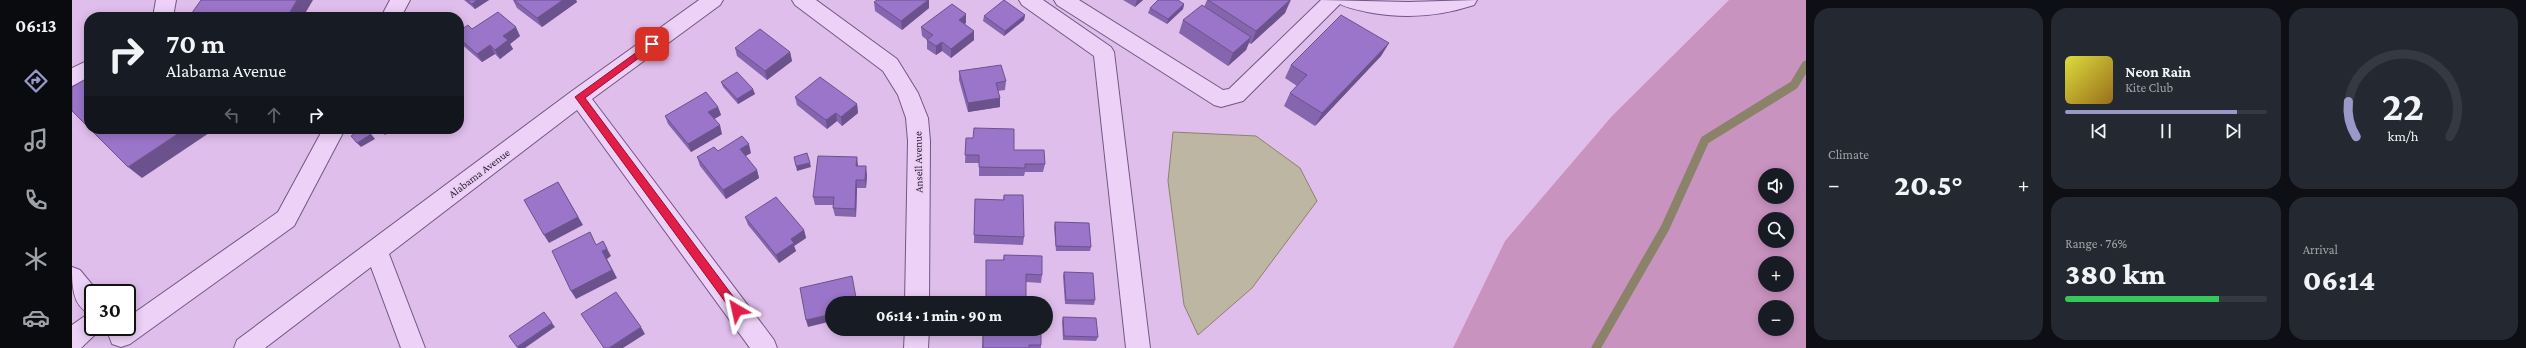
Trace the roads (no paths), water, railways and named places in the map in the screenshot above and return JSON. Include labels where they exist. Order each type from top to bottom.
[{"type":"street","points":[[164,12],[166,0]]},
{"type":"street","points":[[394,12],[400,0]]},
{"type":"street","name":"Alabama Avenue","points":[[246,348],[580,97],[712,0]]},
{"type":"street","name":"Ansell Avenue","points":[[802,0],[890,65],[908,93],[917,118],[919,141],[917,296]]},
{"type":"street","points":[[1029,0],[1104,52],[1138,348]]},
{"type":"street","points":[[1064,0],[1221,99],[1236,95],[1334,0]]},
{"type":"street","points":[[1348,0],[1391,7],[1426,10],[1467,0]]},
{"type":"street","points":[[72,78],[84,71]]},
{"type":"street","points":[[580,97],[765,348]]},
{"type":"street","points":[[122,337],[286,219],[331,134]]},
{"type":"street","points":[[376,250],[413,348]]},
{"type":"street","points":[[72,277],[84,292]]},
{"type":"street","points":[[72,340],[84,330]]},
{"type":"street","points":[[916,348],[917,336]]},
{"type":"waterway","points":[[1596,348],[1665,228],[1705,140],[1794,85],[1806,65]]}]
